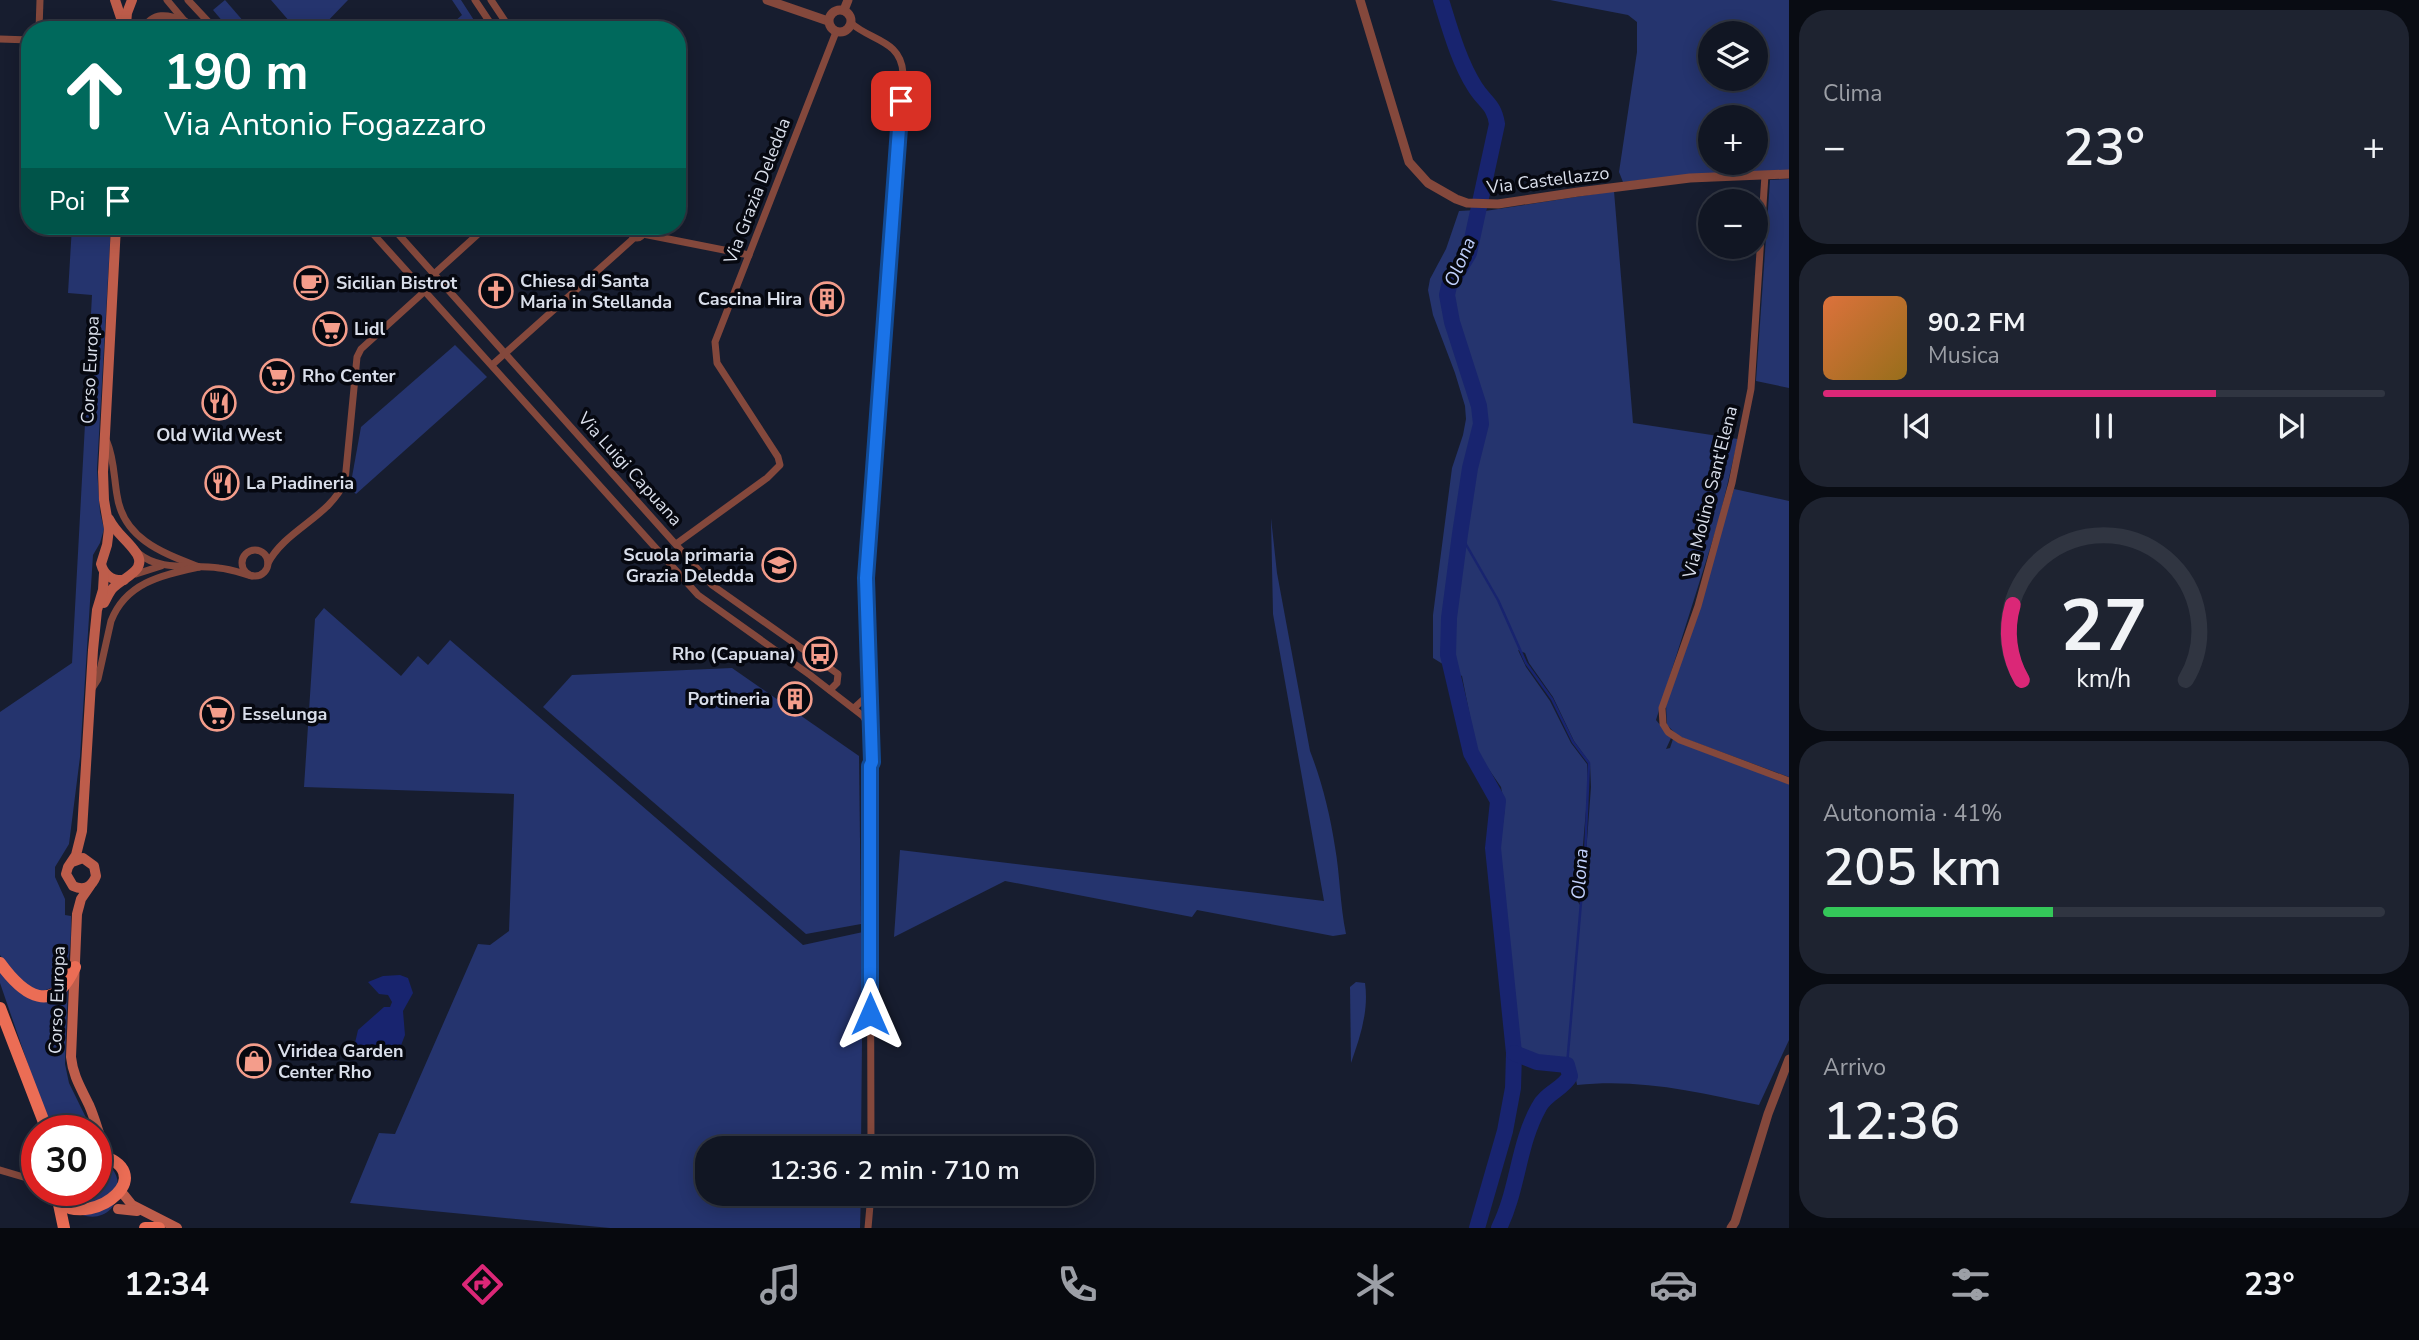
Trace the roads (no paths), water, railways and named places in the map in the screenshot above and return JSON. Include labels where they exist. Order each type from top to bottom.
[{"type":"main road","points":[[115,0],[122,21]]},
{"type":"main road","points":[[126,21],[132,0]]},
{"type":"main road","name":"Corso Europa","points":[[115,235],[104,435],[104,500],[118,535],[132,548]]},
{"type":"main road","name":"Corso Europa","points":[[105,550],[108,515]]},
{"type":"main road","points":[[82,828],[85,850],[96,876],[90,886],[79,888],[67,880],[67,869],[78,849],[82,828],[97,610],[103,590],[101,559],[105,550],[114,543],[132,548],[139,564],[128,578],[112,589],[97,618]]},
{"type":"main road","points":[[104,573],[111,579],[128,578]]},
{"type":"main road","points":[[72,862],[83,859],[92,863]]},
{"type":"main road","name":"Corso Europa","points":[[67,880],[78,914]]},
{"type":"main road","name":"Corso Europa","points":[[90,886],[81,900],[78,914],[72,1067],[92,1115]]},
{"type":"main road","points":[[0,963],[18,986],[37,996],[51,994],[60,989],[75,967]]},
{"type":"main road","points":[[0,1008],[41,1115]]},
{"type":"main road","points":[[112,1163],[122,1175],[124,1195],[132,1205],[177,1228]]},
{"type":"main road","points":[[113,1215],[124,1195]]},
{"type":"main road","points":[[60,1206],[64,1228]]},
{"type":"main road","points":[[65,1206],[77,1222]]},
{"type":"main road","points":[[113,1215],[131,1208],[150,1214]]},
{"type":"main road","points":[[145,1228],[159,1228]]},
{"type":"street","points":[[39,21],[40,0]]},
{"type":"street","points":[[167,0],[185,21]]},
{"type":"street","points":[[188,0],[208,21]]},
{"type":"street","points":[[475,0],[489,21]]},
{"type":"street","points":[[491,0],[505,21]]},
{"type":"street","points":[[767,0],[828,21]]},
{"type":"street","points":[[844,10],[848,0]]},
{"type":"street","name":"Via Castellazzo","points":[[1360,0],[1409,162],[1419,175],[1436,188],[1467,203],[1498,204],[1690,178],[1765,175]]},
{"type":"street","points":[[844,10],[850,15],[851,23],[847,30],[836,32],[828,21],[833,11],[844,10]]},
{"type":"street","points":[[148,21],[157,15],[165,14],[185,21]]},
{"type":"street","points":[[851,23],[893,48],[901,62],[903,73],[866,578],[872,686],[871,1136]]},
{"type":"street","name":"Via Grazia Deledda","points":[[676,544],[767,478],[780,465],[778,457],[723,374],[715,357],[715,342],[836,32]]},
{"type":"street","points":[[0,39],[21,40]]},
{"type":"street","name":"Via Castellazzo","points":[[1768,175],[1789,174]]},
{"type":"street","name":"Via Molino Sant'Elena","points":[[1765,175],[1751,389],[1732,483],[1698,606],[1661,713],[1668,732],[1680,740],[1789,780]]},
{"type":"street","name":"Via Luigi Capuana","points":[[374,235],[698,595],[854,708]]},
{"type":"street","name":"Via Luigi Capuana","points":[[399,235],[712,585],[838,674],[837,683],[830,690]]},
{"type":"street","points":[[219,568],[286,539],[339,493],[345,481],[360,349],[424,290],[435,275],[477,235]]},
{"type":"street","points":[[492,365],[628,235]]},
{"type":"street","points":[[648,235],[749,256]]},
{"type":"street","points":[[104,435],[111,452],[119,508],[130,527],[147,544],[199,567]]},
{"type":"street","points":[[132,548],[144,558],[168,565],[219,568],[252,576],[263,574],[274,553],[286,539]]},
{"type":"street","points":[[256,550],[266,556],[268,564]]},
{"type":"street","points":[[243,556],[242,568],[252,576]]},
{"type":"street","points":[[128,578],[150,568],[168,565]]},
{"type":"street","points":[[90,692],[98,679],[114,612],[126,596],[153,579],[199,567]]},
{"type":"street","points":[[870,766],[867,722],[854,708],[865,698],[872,686]]},
{"type":"street","points":[[1734,1226],[1768,1114],[1789,1059]]},
{"type":"street","points":[[0,1170],[21,1176]]},
{"type":"street","points":[[871,1206],[871,1228]]},
{"type":"waterway","name":"Olona","points":[[1441,0],[1464,67],[1491,108],[1497,124],[1469,253],[1449,286],[1447,295],[1452,322],[1479,406],[1481,424],[1470,468],[1460,534],[1449,618],[1448,655],[1471,753],[1498,801],[1493,848],[1514,1053],[1513,1088],[1505,1131],[1477,1228]]},
{"type":"waterway","name":"Olona","points":[[1460,534],[1498,600],[1526,663],[1552,699],[1573,742],[1589,763],[1585,856],[1567,1065]]},
{"type":"waterway","name":"Olona","points":[[1499,1228],[1532,1121],[1542,1102],[1570,1076],[1567,1065],[1537,1062],[1514,1053]]},
{"type":"place","name":"Sicilian Bistrot","points":[[311,283]]},
{"type":"place","name":"Chiesa di Santa Maria in Stellanda","points":[[496,291]]},
{"type":"place","name":"Cascina Hira","points":[[827,299]]},
{"type":"place","name":"Lidl","points":[[330,329]]},
{"type":"place","name":"Rho Center","points":[[277,376]]},
{"type":"place","name":"Old Wild West","points":[[219,403]]},
{"type":"place","name":"La Piadineria","points":[[222,483]]},
{"type":"place","name":"Scuola primaria Grazia Deledda","points":[[779,565]]},
{"type":"place","name":"Rho (Capuana)","points":[[820,654]]},
{"type":"place","name":"Portineria","points":[[795,699]]},
{"type":"place","name":"Esselunga","points":[[217,714]]},
{"type":"place","name":"Viridea Garden Center Rho","points":[[254,1061]]}]
